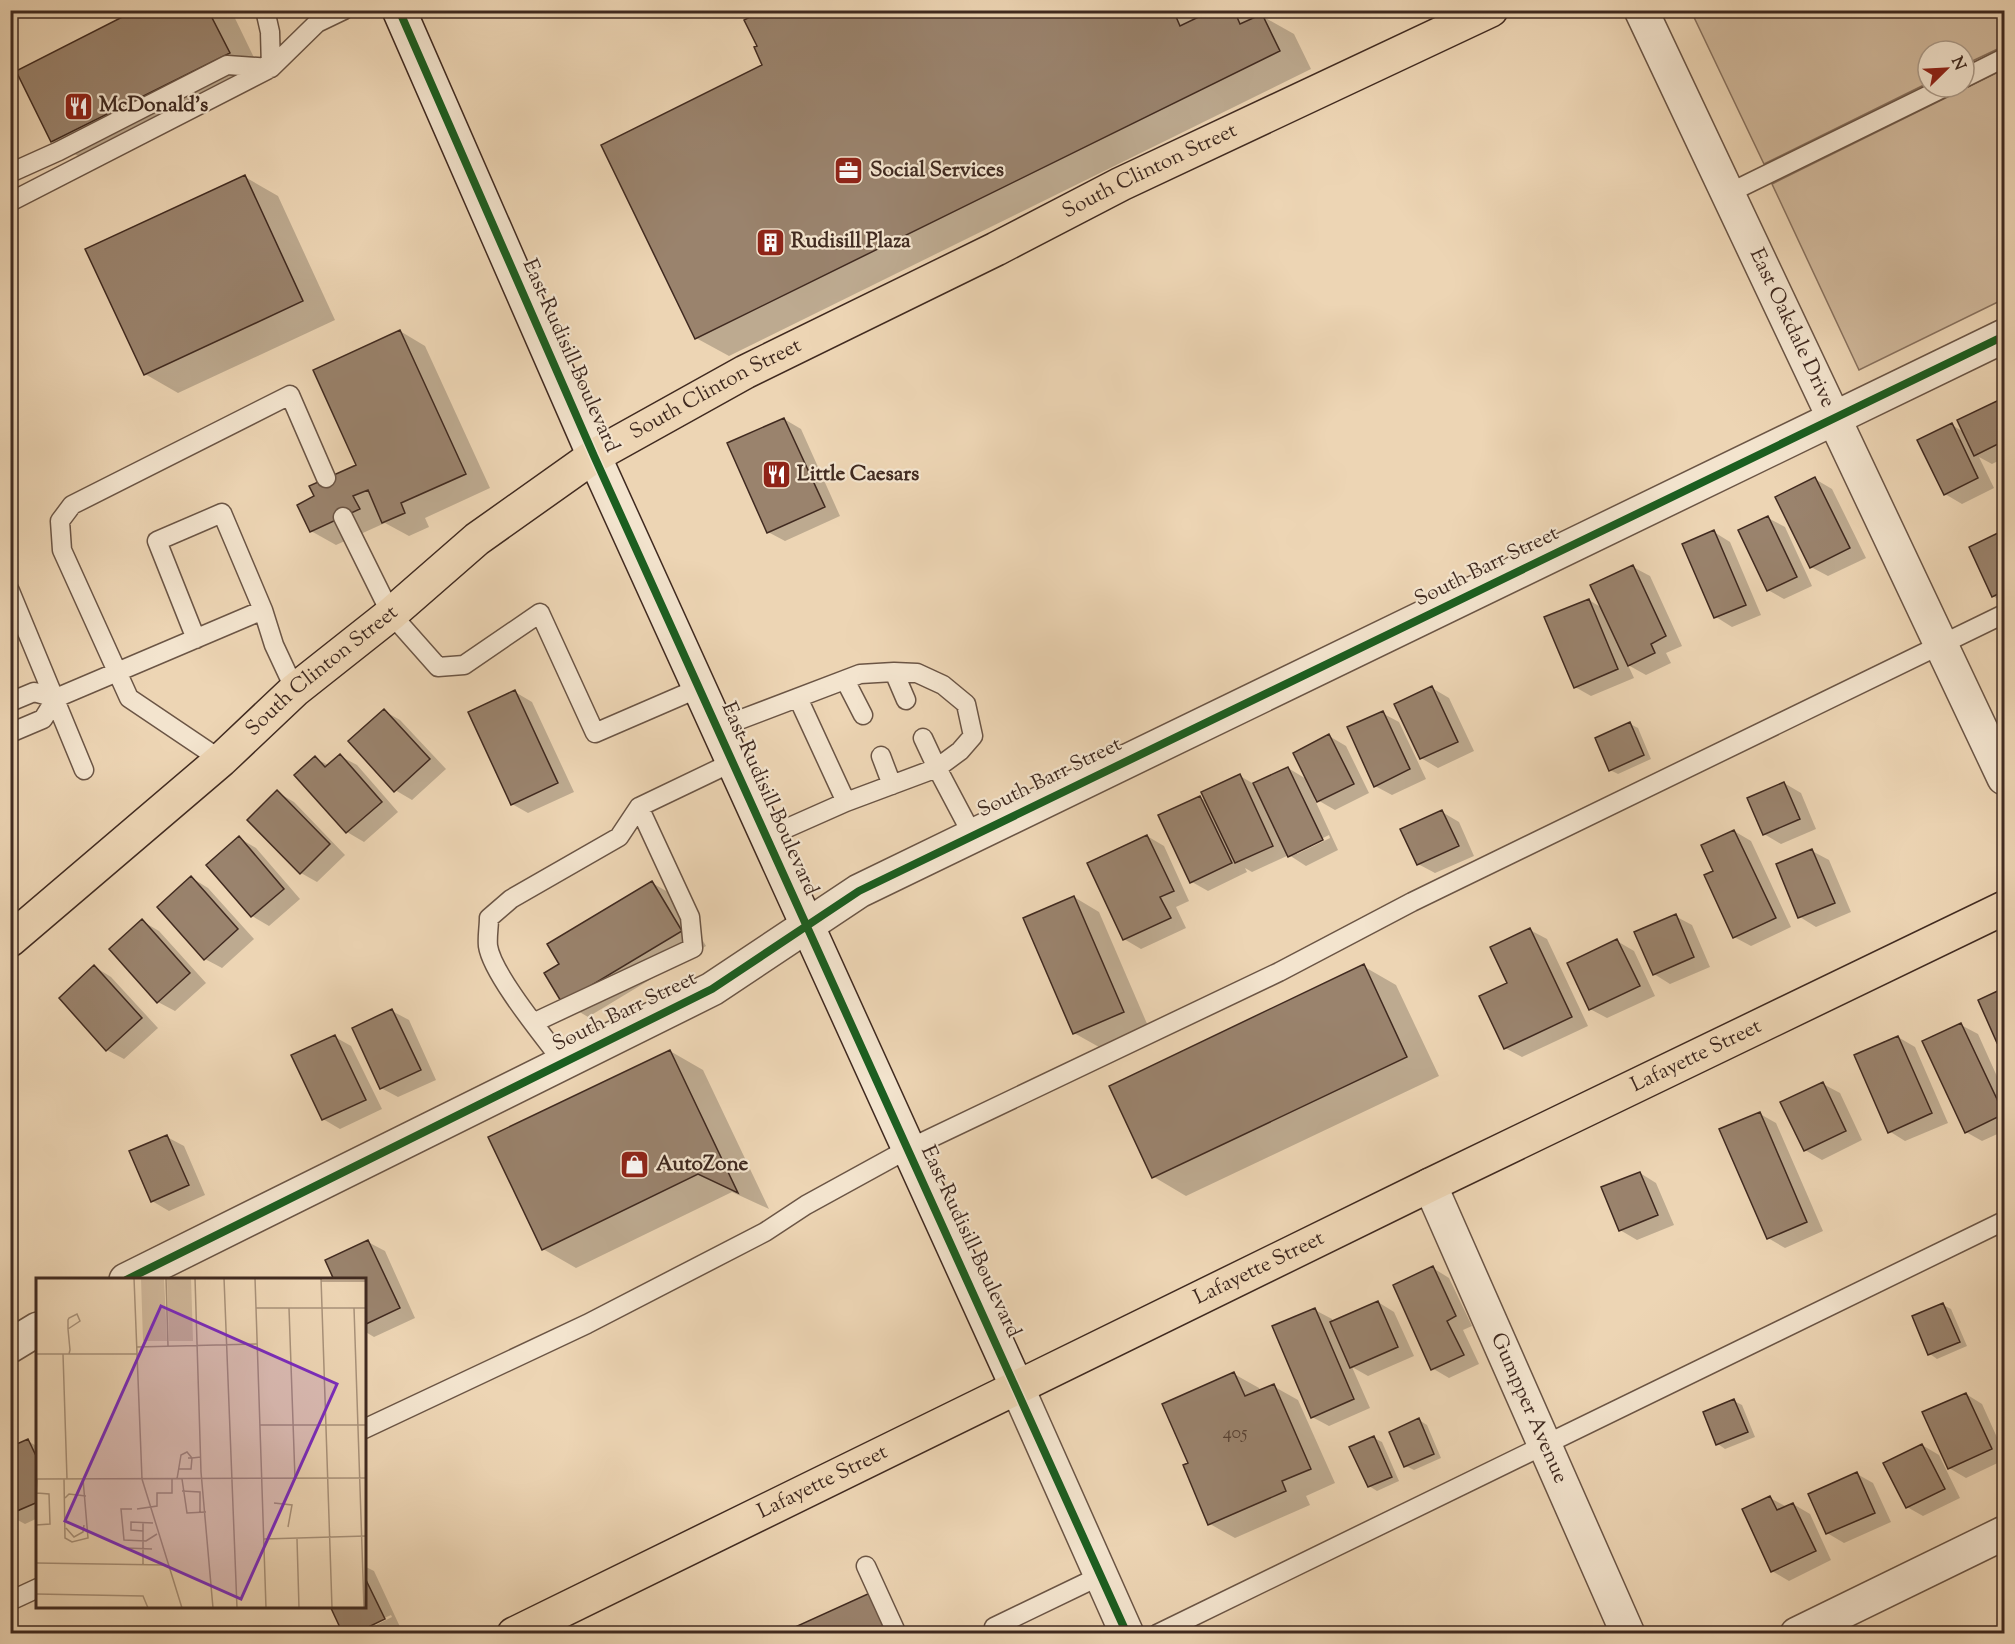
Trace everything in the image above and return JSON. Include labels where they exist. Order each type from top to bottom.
[{"type":"highway","name":"South Clinton Street","points":[[11,938],[221,760],[295,690],[391,614],[477,539],[594,456],[745,372],[996,249],[1121,184],[1491,10]]},
{"type":"highway","name":"Lafayette Street","points":[[514,1634],[555,1625],[1017,1387],[2004,908]]},
{"type":"street","name":"East Rudisill Boulevard","points":[[399,10],[594,456],[1127,1634]]},
{"type":"street","name":"East Oakdale Drive","points":[[1641,10],[2004,778]]},
{"type":"street","name":"South Barr Street","points":[[130,1278],[711,989],[859,891],[2004,336]]},
{"type":"street","name":"Gumpper Avenue","points":[[1430,1185],[1628,1634]]},
{"type":"street","points":[[10,1346],[36,1330]]},
{"type":"street","points":[[1797,1634],[2004,1533]]},
{"type":"lane","points":[[265,10],[270,32],[271,68]]},
{"type":"lane","points":[[10,202],[271,68],[317,23],[344,10]]},
{"type":"lane","points":[[1976,72],[2004,58]]},
{"type":"lane","points":[[10,173],[59,151],[227,65],[271,68]]},
{"type":"lane","points":[[1728,194],[1922,99]]},
{"type":"lane","points":[[221,760],[129,698],[62,550],[60,522],[72,505],[290,395],[326,478]]},
{"type":"lane","points":[[196,639],[157,541],[222,513],[263,610],[274,645],[295,690]]},
{"type":"lane","points":[[343,517],[391,614],[438,667],[464,665],[540,613],[595,733],[699,688]]},
{"type":"lane","points":[[10,591],[84,770]]},
{"type":"lane","points":[[10,733],[43,719],[56,698],[263,610]]},
{"type":"lane","points":[[366,1429],[598,1319],[765,1232],[806,1205],[908,1149],[1280,972],[1412,902],[2004,614]]},
{"type":"lane","points":[[894,672],[906,700]]},
{"type":"lane","points":[[718,728],[860,674],[917,673],[942,685],[966,705],[973,736],[960,751],[938,768],[846,802],[767,837]]},
{"type":"lane","points":[[845,680],[863,716]]},
{"type":"lane","points":[[10,702],[34,692],[56,698]]},
{"type":"lane","points":[[798,698],[846,802]]},
{"type":"lane","points":[[923,738],[973,836]]},
{"type":"lane","points":[[880,756],[892,785]]},
{"type":"lane","points":[[563,1062],[500,974],[488,947],[489,918],[511,899],[619,837],[639,807],[733,762]]},
{"type":"lane","points":[[533,1023],[693,948],[690,917],[639,807]]},
{"type":"lane","points":[[1157,1634],[2004,1221]]},
{"type":"lane","points":[[866,1566],[897,1634]]},
{"type":"lane","points":[[994,1628],[1102,1575]]},
{"type":"lane","points":[[10,1601],[36,1589]]},
{"type":"shaded area","points":[[1691,11],[2004,11],[2004,46],[1976,59],[1976,39],[1916,39],[1916,89],[1764,164]]},
{"type":"shaded area","points":[[2004,69],[2004,299],[1859,370],[1772,184],[1943,99],[1976,99],[1976,83]]},
{"type":"building","name":"McDonald's","points":[[136,10],[208,10],[230,53],[51,142],[16,71]]},
{"type":"building","name":"Rudisill Plaza","points":[[764,10],[1177,10],[1174,12],[1180,26],[1213,10],[1234,10],[1240,24],[1262,14],[1280,51],[695,339],[601,145],[762,65],[754,47],[757,46],[744,20]]},
{"type":"building","points":[[245,175],[303,301],[144,375],[85,249]]},
{"type":"building","points":[[400,330],[466,474],[401,503],[405,513],[382,523],[368,490],[353,496],[360,509],[310,532],[297,505],[314,496],[309,486],[356,465],[313,370]]},
{"type":"building","points":[[1999,400],[2004,411],[2004,441],[1974,456],[1957,420]]},
{"type":"building","name":"Little Caesars","points":[[784,418],[825,507],[767,533],[727,443]]},
{"type":"building","points":[[1952,423],[1978,478],[1944,495],[1917,440]]},
{"type":"building","points":[[1815,477],[1850,548],[1810,568],[1775,497]]},
{"type":"building","points":[[1768,516],[1797,577],[1767,591],[1738,530]]},
{"type":"building","points":[[1714,530],[1746,605],[1714,618],[1682,544]]},
{"type":"building","points":[[2004,530],[2004,591],[1992,597],[1969,547]]},
{"type":"building","points":[[1633,565],[1666,636],[1651,644],[1655,653],[1628,666],[1590,585]]},
{"type":"building","points":[[1589,599],[1618,669],[1574,688],[1544,617]]},
{"type":"building","points":[[1432,686],[1458,742],[1420,759],[1394,704]]},
{"type":"building","points":[[515,690],[558,783],[511,805],[468,712]]},
{"type":"building","points":[[384,709],[430,759],[394,792],[348,741]]},
{"type":"building","points":[[1383,711],[1410,769],[1374,787],[1347,727]]},
{"type":"building","points":[[1630,722],[1644,755],[1609,771],[1595,738]]},
{"type":"building","points":[[1329,734],[1354,784],[1317,802],[1293,753]]},
{"type":"building","points":[[340,754],[382,802],[346,833],[294,775],[315,756],[325,767]]},
{"type":"building","points":[[1288,767],[1323,840],[1288,857],[1253,783]]},
{"type":"building","points":[[1240,774],[1273,846],[1235,863],[1201,792]]},
{"type":"building","points":[[1784,782],[1800,819],[1763,835],[1747,798]]},
{"type":"building","points":[[277,790],[330,844],[300,874],[247,820]]},
{"type":"building","points":[[1200,796],[1232,863],[1190,883],[1158,815]]},
{"type":"building","points":[[1442,810],[1459,846],[1417,865],[1400,829]]},
{"type":"building","points":[[1734,830],[1776,918],[1733,938],[1704,875],[1713,871],[1701,845]]},
{"type":"building","points":[[1147,835],[1174,891],[1160,897],[1171,918],[1123,940],[1087,863]]},
{"type":"building","points":[[239,836],[284,889],[251,917],[206,865]]},
{"type":"building","points":[[1812,849],[1835,903],[1798,918],[1776,864]]},
{"type":"building","points":[[191,876],[238,929],[204,960],[157,907]]},
{"type":"building","points":[[652,881],[682,931],[562,1003],[544,973],[559,964],[547,944]]},
{"type":"building","points":[[1074,896],[1124,1012],[1073,1034],[1023,918]]},
{"type":"building","points":[[1676,914],[1694,957],[1653,975],[1634,932]]},
{"type":"building","points":[[142,919],[190,973],[157,1003],[109,949]]},
{"type":"building","points":[[1530,928],[1572,1017],[1504,1049],[1479,996],[1507,983],[1490,947]]},
{"type":"building","points":[[1617,939],[1640,986],[1589,1010],[1567,963]]},
{"type":"building","points":[[1364,964],[1407,1057],[1152,1178],[1109,1086]]},
{"type":"building","points":[[94,965],[142,1018],[106,1051],[59,998]]},
{"type":"building","points":[[2004,988],[2004,1039],[1997,1043],[1978,1000]]},
{"type":"building","points":[[392,1009],[421,1070],[380,1089],[352,1028]]},
{"type":"building","points":[[1961,1023],[2004,1114],[1965,1133],[1922,1041]]},
{"type":"building","points":[[335,1035],[366,1100],[322,1120],[291,1055]]},
{"type":"building","points":[[1898,1036],[1932,1113],[1888,1133],[1854,1055]]},
{"type":"building","points":[[670,1050],[738,1193],[698,1174],[542,1250],[488,1137]]},
{"type":"building","points":[[1823,1082],[1846,1131],[1804,1151],[1780,1102]]},
{"type":"building","points":[[1760,1112],[1807,1222],[1767,1239],[1719,1129]]},
{"type":"building","points":[[167,1135],[189,1185],[151,1202],[129,1151]]},
{"type":"building","points":[[1640,1172],[1658,1215],[1619,1231],[1601,1187]]},
{"type":"building","points":[[368,1240],[400,1308],[366,1324],[366,1278],[333,1278],[325,1260]]},
{"type":"building","points":[[1433,1266],[1456,1316],[1447,1321],[1464,1355],[1431,1370],[1393,1285]]},
{"type":"building","points":[[1378,1301],[1398,1347],[1350,1368],[1330,1322]]},
{"type":"building","points":[[1943,1303],[1960,1342],[1928,1355],[1912,1316]]},
{"type":"building","points":[[1315,1308],[1354,1399],[1311,1418],[1272,1326]]},
{"type":"building","points":[[1234,1372],[1245,1396],[1274,1384],[1311,1469],[1282,1481],[1286,1491],[1208,1525],[1183,1465],[1188,1463],[1162,1404]]},
{"type":"building","points":[[1966,1393],[1992,1449],[1948,1469],[1922,1412]]},
{"type":"building","points":[[1734,1399],[1748,1432],[1716,1445],[1703,1412]]},
{"type":"building","points":[[1419,1418],[1434,1454],[1404,1467],[1389,1432]]},
{"type":"building","points":[[1374,1436],[1392,1477],[1368,1487],[1349,1447]]},
{"type":"building","points":[[28,1439],[36,1456],[36,1503],[10,1514],[10,1447]]},
{"type":"building","points":[[1922,1444],[1945,1489],[1906,1508],[1883,1463]]},
{"type":"building","points":[[1857,1472],[1875,1513],[1826,1534],[1808,1494]]},
{"type":"building","points":[[1770,1496],[1777,1510],[1793,1503],[1816,1551],[1771,1572],[1742,1509]]},
{"type":"building","points":[[366,1580],[385,1619],[354,1634],[343,1634],[331,1608],[366,1608]]},
{"type":"building","points":[[870,1593],[888,1634],[799,1634],[795,1627]]},
{"type":"cycle path","points":[[399,10],[594,456],[1127,1634]]},
{"type":"cycle path","points":[[130,1278],[712,989],[859,891],[2004,336]]},
{"type":"place","name":"McDonald's","points":[[78,106]]},
{"type":"place","name":"Social Services","points":[[849,171]]},
{"type":"place","name":"Rudisill Plaza","points":[[770,242]]},
{"type":"place","name":"Little Caesars","points":[[776,475]]},
{"type":"place","name":"AutoZone","points":[[635,1165]]}]
